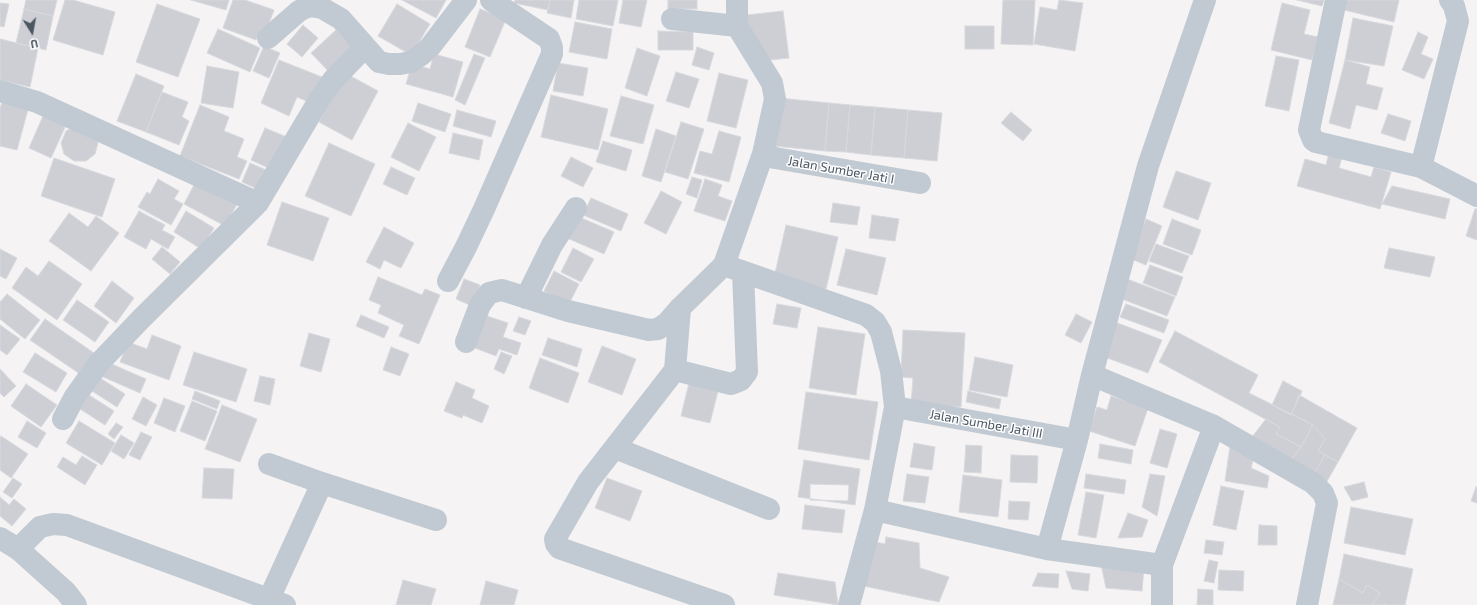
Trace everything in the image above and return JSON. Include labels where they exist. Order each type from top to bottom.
[{"type":"street","points":[[268,38],[299,11],[309,6],[322,8],[341,19],[379,62],[400,64],[411,62],[430,47],[466,0]]},
{"type":"street","points":[[448,281],[484,209],[552,54],[552,47],[549,39],[491,0]]},
{"type":"street","points":[[675,370],[731,384],[741,380],[747,372],[733,268],[763,154],[775,100],[772,83],[737,26],[737,0]]},
{"type":"street","points":[[1047,549],[1077,440],[1092,375],[1148,166],[1205,0]]},
{"type":"street","points":[[1336,0],[1309,130],[1313,140],[1316,142],[1421,166],[1477,196]]},
{"type":"street","points":[[1421,166],[1458,21],[1454,6],[1450,0]]},
{"type":"street","points":[[672,19],[737,26]]},
{"type":"street","points":[[63,419],[74,398],[99,363],[141,319],[258,203],[319,100],[333,80],[365,47]]},
{"type":"street","points":[[0,91],[37,102],[258,203]]},
{"type":"street","name":"Jalan Sumber Jati I","points":[[763,154],[774,158],[920,183]]},
{"type":"street","points":[[526,298],[552,245],[576,208]]},
{"type":"street","points":[[466,342],[480,305],[489,293],[502,290],[568,311],[649,330],[658,329],[667,323],[680,308],[733,268]]},
{"type":"street","points":[[733,268],[866,315],[875,322],[881,332],[891,371],[895,407],[875,510],[849,605]]},
{"type":"street","points":[[680,308],[675,370],[588,482],[555,538],[556,544],[559,548],[724,605]]},
{"type":"street","points":[[1092,375],[1214,426],[1313,482],[1323,493],[1327,503],[1307,605]]},
{"type":"street","name":"Jalan Sumber Jati III","points":[[895,407],[1077,440]]},
{"type":"street","points":[[1162,605],[1162,565],[1214,426]]},
{"type":"street","points":[[615,448],[769,509]]},
{"type":"street","points":[[269,464],[436,520]]},
{"type":"street","points":[[76,605],[66,592],[9,544],[40,527],[53,524],[67,525],[277,602],[322,482]]},
{"type":"street","points":[[875,510],[1047,549],[1162,565]]},
{"type":"building","points":[[26,0],[57,0],[53,16],[24,9]]},
{"type":"building","points":[[65,0],[73,0],[115,12],[103,55],[53,40]]},
{"type":"building","points":[[191,0],[229,0],[226,10]]},
{"type":"building","points":[[233,0],[245,0],[274,10],[265,34],[259,33],[256,40],[223,28]]},
{"type":"building","points":[[402,0],[446,0],[436,18]]},
{"type":"building","points":[[515,0],[550,0],[548,10],[514,3]]},
{"type":"building","points":[[550,0],[574,0],[571,18],[547,13]]},
{"type":"building","points":[[579,0],[618,0],[613,26],[576,19]]},
{"type":"building","points":[[623,0],[647,0],[641,27],[619,23]]},
{"type":"building","points":[[668,0],[697,0],[697,9],[668,9]]},
{"type":"building","points":[[1003,0],[1035,0],[1033,45],[1001,44]]},
{"type":"building","points":[[1059,0],[1083,3],[1075,51],[1034,44],[1040,7],[1057,10]]},
{"type":"building","points":[[1297,0],[1324,0],[1322,6]]},
{"type":"building","points":[[1346,0],[1399,0],[1394,22],[1344,10]]},
{"type":"building","points":[[0,3],[9,4],[4,27],[0,26]]},
{"type":"building","points":[[1282,3],[1310,10],[1304,34],[1318,37],[1312,60],[1271,50]]},
{"type":"building","points":[[157,4],[200,19],[178,77],[136,62]]},
{"type":"building","points":[[397,4],[430,24],[411,55],[378,36]]},
{"type":"building","points":[[24,9],[53,16],[46,50],[16,43]]},
{"type":"building","points":[[480,9],[506,19],[490,57],[465,47]]},
{"type":"building","points":[[783,11],[789,58],[761,61],[750,44],[747,15]]},
{"type":"building","points":[[1353,18],[1393,26],[1384,66],[1345,60]]},
{"type":"building","points":[[575,22],[612,29],[607,59],[569,52]]},
{"type":"building","points":[[303,25],[318,38],[302,57],[287,44]]},
{"type":"building","points":[[965,26],[994,26],[994,49],[965,49]]},
{"type":"building","points":[[218,29],[260,48],[250,72],[207,53]]},
{"type":"building","points":[[336,30],[355,50],[330,73],[311,53]]},
{"type":"building","points":[[658,31],[693,32],[693,50],[658,50]]},
{"type":"building","points":[[1418,32],[1428,37],[1421,54],[1433,59],[1424,79],[1402,70]]},
{"type":"building","points":[[0,39],[38,48],[30,87],[0,80]]},
{"type":"building","points":[[264,46],[280,53],[269,78],[253,71]]},
{"type":"building","points":[[697,47],[714,53],[709,70],[692,65]]},
{"type":"building","points":[[637,48],[660,56],[647,96],[625,88]]},
{"type":"building","points":[[434,54],[463,62],[453,97],[406,84],[412,64],[430,69]]},
{"type":"building","points":[[474,54],[485,58],[465,105],[455,100]]},
{"type":"building","points":[[1276,56],[1299,60],[1289,111],[1265,106]]},
{"type":"building","points":[[279,60],[322,77],[311,103],[297,97],[289,116],[261,103]]},
{"type":"building","points":[[1345,60],[1370,67],[1366,84],[1383,88],[1377,110],[1356,105],[1350,129],[1329,123]]},
{"type":"building","points":[[558,63],[588,68],[583,96],[553,91]]},
{"type":"building","points":[[207,66],[239,72],[233,108],[201,103]]},
{"type":"building","points":[[676,72],[699,79],[689,108],[666,101]]},
{"type":"building","points":[[345,73],[378,91],[352,140],[319,122]]},
{"type":"building","points":[[719,73],[748,80],[736,128],[707,121]]},
{"type":"building","points":[[136,74],[164,86],[146,132],[117,121]]},
{"type":"building","points":[[162,92],[188,102],[182,117],[189,121],[179,145],[146,132]]},
{"type":"building","points":[[4,95],[30,102],[17,150],[0,146],[0,109]]},
{"type":"building","points":[[551,95],[608,109],[598,150],[541,137]]},
{"type":"building","points":[[621,96],[654,105],[643,144],[610,136]]},
{"type":"building","points":[[779,98],[829,103],[825,151],[774,146]]},
{"type":"building","points":[[418,103],[451,114],[445,132],[412,121]]},
{"type":"building","points":[[829,103],[850,105],[846,152],[825,151]]},
{"type":"building","points":[[200,105],[229,117],[224,131],[244,139],[237,157],[247,161],[239,179],[180,156]]},
{"type":"building","points":[[850,105],[875,107],[871,155],[846,152]]},
{"type":"building","points":[[875,107],[908,110],[904,158],[871,155]]},
{"type":"building","points":[[457,110],[496,121],[491,137],[453,126]]},
{"type":"building","points":[[908,110],[942,113],[937,161],[904,158]]},
{"type":"building","points":[[1011,112],[1032,130],[1023,141],[1001,123]]},
{"type":"building","points":[[1388,114],[1411,121],[1405,141],[1381,133]]},
{"type":"building","points":[[43,116],[66,125],[51,158],[29,148]]},
{"type":"building","points":[[681,122],[704,129],[688,179],[665,172]]},
{"type":"building","points":[[408,123],[436,137],[419,171],[391,157]]},
{"type":"building","points":[[71,128],[97,137],[98,143],[95,154],[86,161],[74,161],[64,154],[61,143],[66,131]]},
{"type":"building","points":[[265,128],[289,138],[275,171],[251,160]]},
{"type":"building","points":[[656,129],[676,136],[661,182],[642,176]]},
{"type":"building","points":[[719,131],[741,137],[729,182],[694,173],[700,151],[712,154]]},
{"type":"building","points":[[453,133],[483,140],[479,160],[449,153]]},
{"type":"building","points":[[603,141],[632,150],[626,171],[596,162]]},
{"type":"building","points":[[329,143],[375,164],[351,216],[305,196]]},
{"type":"building","points":[[1329,153],[1342,157],[1339,168],[1371,177],[1374,167],[1391,172],[1380,209],[1297,186],[1305,159],[1326,165]]},
{"type":"building","points":[[571,157],[593,168],[583,187],[561,176]]},
{"type":"building","points":[[54,158],[115,179],[102,217],[41,196]]},
{"type":"building","points":[[250,163],[271,172],[262,191],[242,182]]},
{"type":"building","points":[[391,167],[415,178],[407,195],[383,184]]},
{"type":"building","points":[[1176,171],[1211,183],[1198,220],[1163,207]]},
{"type":"building","points":[[692,177],[702,180],[697,198],[686,194]]},
{"type":"building","points":[[158,179],[179,191],[174,199],[183,204],[171,225],[138,207],[147,192],[150,194]]},
{"type":"building","points":[[705,179],[722,185],[718,196],[732,201],[725,221],[694,211]]},
{"type":"building","points":[[195,183],[237,204],[225,226],[184,204]]},
{"type":"building","points":[[1392,186],[1450,199],[1445,219],[1382,204]]},
{"type":"building","points":[[661,191],[682,202],[666,234],[644,223]]},
{"type":"building","points":[[591,198],[628,214],[621,231],[583,215]]},
{"type":"building","points":[[282,202],[329,218],[313,261],[267,245]]},
{"type":"building","points":[[833,203],[860,207],[857,225],[830,222]]},
{"type":"building","points":[[1475,209],[1477,209],[1477,240],[1466,236]]},
{"type":"building","points":[[139,211],[165,225],[162,230],[175,237],[168,249],[151,239],[146,249],[124,237]]},
{"type":"building","points":[[186,211],[214,228],[201,249],[174,232]]},
{"type":"building","points":[[69,213],[88,227],[96,216],[119,233],[91,271],[49,241]]},
{"type":"building","points":[[872,215],[899,219],[895,241],[869,238]]},
{"type":"building","points":[[577,216],[614,232],[604,254],[567,238]]},
{"type":"building","points":[[1146,219],[1162,226],[1146,265],[1131,259]]},
{"type":"building","points":[[1172,219],[1201,230],[1192,255],[1163,244]]},
{"type":"building","points":[[786,225],[838,237],[826,289],[774,278]]},
{"type":"building","points":[[384,227],[414,243],[401,268],[384,260],[380,269],[366,262]]},
{"type":"building","points":[[1156,244],[1189,256],[1182,273],[1149,261]]},
{"type":"building","points":[[162,247],[180,262],[170,274],[152,259]]},
{"type":"building","points":[[573,248],[594,259],[581,282],[561,272]]},
{"type":"building","points":[[1389,248],[1435,257],[1430,277],[1384,268]]},
{"type":"building","points":[[0,249],[17,258],[6,279],[0,276]]},
{"type":"building","points":[[846,249],[886,258],[877,295],[837,285]]},
{"type":"building","points":[[49,261],[82,284],[57,320],[12,288],[26,267],[38,276]]},
{"type":"building","points":[[1150,265],[1183,277],[1176,296],[1143,283]]},
{"type":"building","points":[[554,271],[579,284],[569,304],[544,291]]},
{"type":"building","points":[[378,277],[422,295],[425,289],[440,295],[419,344],[399,336],[404,325],[378,313],[381,305],[369,300]]},
{"type":"building","points":[[464,279],[480,285],[472,306],[456,299]]},
{"type":"building","points":[[1127,279],[1175,297],[1167,316],[1119,298]]},
{"type":"building","points":[[112,281],[134,298],[116,323],[94,306]]},
{"type":"building","points":[[7,294],[40,320],[25,339],[0,319],[0,302]]},
{"type":"building","points":[[77,300],[109,322],[95,342],[63,320]]},
{"type":"building","points":[[777,304],[801,308],[797,328],[773,324]]},
{"type":"building","points":[[1126,304],[1169,320],[1164,333],[1120,317]]},
{"type":"building","points":[[1076,314],[1092,322],[1081,343],[1065,335]]},
{"type":"building","points":[[361,315],[389,327],[384,338],[356,326]]},
{"type":"building","points":[[487,316],[508,323],[503,337],[521,343],[517,355],[499,349],[496,356],[475,348]]},
{"type":"building","points":[[519,317],[531,321],[525,335],[513,331]]},
{"type":"building","points":[[45,319],[94,353],[80,374],[30,340]]},
{"type":"building","points":[[1115,322],[1162,340],[1148,373],[1102,356]]},
{"type":"building","points":[[0,325],[20,339],[7,355],[0,350]]},
{"type":"building","points":[[818,327],[865,334],[856,395],[809,388]]},
{"type":"building","points":[[903,330],[965,333],[961,407],[911,405],[913,378],[901,377]]},
{"type":"building","points":[[1175,331],[1258,375],[1249,393],[1313,425],[1301,447],[1276,434],[1280,427],[1159,362]]},
{"type":"building","points":[[309,333],[330,339],[321,372],[300,366]]},
{"type":"building","points":[[152,335],[181,346],[169,380],[120,362],[128,342],[147,349]]},
{"type":"building","points":[[548,338],[582,349],[577,367],[542,355]]},
{"type":"building","points":[[602,346],[636,359],[622,395],[588,382]]},
{"type":"building","points":[[391,347],[409,354],[400,376],[383,370]]},
{"type":"building","points":[[194,352],[247,369],[236,402],[183,385]]},
{"type":"building","points":[[501,352],[512,356],[504,374],[494,369]]},
{"type":"building","points":[[35,353],[67,373],[56,392],[23,372]]},
{"type":"building","points":[[975,357],[1013,365],[1007,397],[969,390]]},
{"type":"building","points":[[540,358],[579,373],[568,403],[529,388]]},
{"type":"building","points":[[107,362],[146,379],[140,393],[101,376]]},
{"type":"building","points":[[0,369],[16,386],[4,397],[0,393]]},
{"type":"building","points":[[260,376],[275,379],[270,405],[254,401]]},
{"type":"building","points":[[100,378],[125,394],[117,407],[92,391]]},
{"type":"building","points":[[1283,381],[1302,391],[1291,415],[1272,405]]},
{"type":"building","points":[[456,382],[475,390],[472,398],[489,406],[482,423],[463,415],[462,418],[444,411]]},
{"type":"building","points":[[689,383],[718,391],[710,423],[681,416]]},
{"type":"building","points":[[26,384],[57,405],[41,427],[11,406]]},
{"type":"building","points":[[195,391],[220,401],[217,409],[192,399]]},
{"type":"building","points":[[968,391],[1001,399],[999,409],[966,402]]},
{"type":"building","points":[[806,392],[878,402],[869,460],[798,449]]},
{"type":"building","points":[[89,395],[114,411],[105,425],[80,409]]},
{"type":"building","points":[[1299,395],[1357,428],[1338,462],[1318,451],[1325,439],[1313,425],[1292,414]]},
{"type":"building","points":[[1111,396],[1148,408],[1135,446],[1089,431],[1097,407],[1107,410]]},
{"type":"building","points":[[143,397],[157,405],[146,426],[132,419]]},
{"type":"building","points":[[164,398],[185,406],[175,432],[154,423]]},
{"type":"building","points":[[192,401],[217,411],[205,441],[180,431]]},
{"type":"building","points":[[222,405],[257,419],[240,462],[205,449]]},
{"type":"building","points":[[1266,419],[1280,427],[1276,434],[1301,447],[1289,463],[1252,437]]},
{"type":"building","points":[[27,421],[46,433],[37,448],[18,437]]},
{"type":"building","points":[[79,421],[115,443],[102,465],[66,443]]},
{"type":"building","points":[[116,423],[123,427],[114,439],[108,434]]},
{"type":"building","points":[[1313,425],[1325,439],[1318,451],[1325,455],[1313,476],[1289,463],[1301,447]]},
{"type":"building","points":[[1160,429],[1177,434],[1167,468],[1150,463]]},
{"type":"building","points":[[141,432],[152,437],[140,460],[129,455]]},
{"type":"building","points":[[121,435],[134,443],[124,459],[111,451]]},
{"type":"building","points":[[1,436],[28,454],[11,478],[0,470]]},
{"type":"building","points":[[914,443],[935,447],[932,470],[910,467]]},
{"type":"building","points":[[1100,444],[1133,450],[1131,464],[1098,458]]},
{"type":"building","points":[[966,445],[982,446],[981,473],[964,472]]},
{"type":"building","points":[[1230,446],[1254,456],[1251,468],[1269,476],[1267,488],[1225,481]]},
{"type":"building","points":[[1011,455],[1038,456],[1037,483],[1010,482]]},
{"type":"building","points":[[1325,455],[1338,462],[1326,483],[1313,476]]},
{"type":"building","points":[[82,456],[97,465],[85,485],[57,467],[63,457],[76,465]]},
{"type":"building","points":[[804,460],[860,469],[855,505],[798,497]]},
{"type":"building","points":[[204,468],[234,469],[232,499],[202,498]]},
{"type":"building","points":[[907,474],[929,477],[925,503],[903,501]]},
{"type":"building","points":[[1086,474],[1126,480],[1124,494],[1084,488]]},
{"type":"building","points":[[1150,474],[1165,476],[1157,516],[1142,507]]},
{"type":"building","points":[[963,475],[1002,480],[998,517],[959,512]]},
{"type":"building","points":[[13,478],[22,484],[12,498],[3,492]]},
{"type":"building","points":[[607,478],[642,491],[630,521],[595,508]]},
{"type":"building","points":[[1364,482],[1368,497],[1352,501],[1344,487]]},
{"type":"building","points":[[810,484],[849,485],[848,501],[810,500]]},
{"type":"building","points":[[1221,486],[1244,491],[1236,530],[1213,525]]},
{"type":"building","points":[[1477,487],[1477,503],[1471,501]]},
{"type":"building","points":[[1086,492],[1104,495],[1096,538],[1078,535]]},
{"type":"building","points":[[0,497],[9,505],[14,499],[26,509],[12,526],[0,516]]},
{"type":"building","points":[[1009,501],[1030,502],[1028,520],[1008,519]]},
{"type":"building","points":[[805,505],[845,510],[842,533],[802,529]]},
{"type":"building","points":[[1351,507],[1413,519],[1405,555],[1344,543]]},
{"type":"building","points":[[1128,513],[1148,520],[1142,537],[1118,538]]},
{"type":"building","points":[[1259,525],[1277,526],[1277,545],[1258,545]]},
{"type":"building","points":[[886,537],[919,543],[920,568],[949,577],[939,602],[864,586],[876,542],[885,544]]},
{"type":"building","points":[[1206,540],[1224,542],[1222,555],[1204,553]]},
{"type":"building","points":[[1344,554],[1413,569],[1405,605],[1372,605],[1380,593],[1367,585],[1363,593],[1339,579]]},
{"type":"building","points":[[1209,560],[1218,562],[1214,583],[1204,581]]},
{"type":"building","points":[[1101,564],[1144,567],[1142,591],[1106,588]]},
{"type":"building","points":[[1219,570],[1244,571],[1243,591],[1218,590]]},
{"type":"building","points":[[1066,571],[1090,574],[1088,591],[1072,589]]},
{"type":"building","points":[[778,573],[835,582],[838,605],[774,595]]},
{"type":"building","points":[[1038,573],[1059,574],[1058,588],[1032,586]]},
{"type":"building","points":[[1339,579],[1363,593],[1367,585],[1380,593],[1372,605],[1333,605]]},
{"type":"building","points":[[403,580],[436,589],[431,605],[396,605]]},
{"type":"building","points":[[486,581],[518,590],[514,605],[480,605]]},
{"type":"building","points":[[1198,589],[1213,590],[1213,605],[1197,605]]}]
